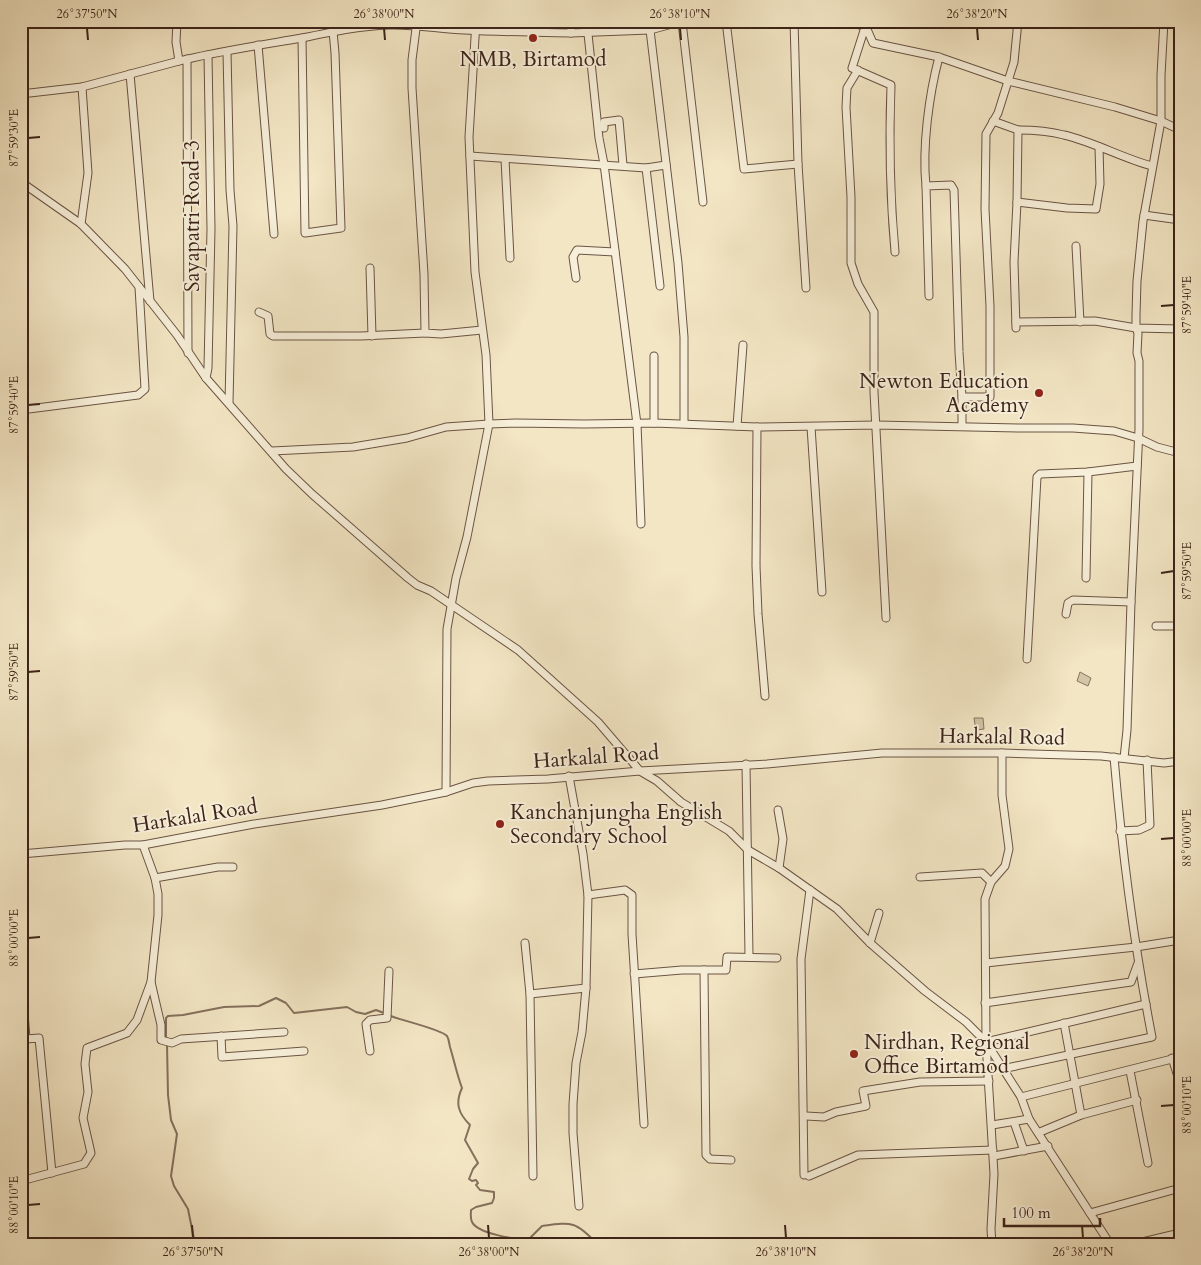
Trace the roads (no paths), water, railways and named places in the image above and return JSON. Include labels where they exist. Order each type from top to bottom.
[{"type":"street","points":[[177,21],[176,42],[183,60],[186,129],[189,234],[188,353]]},
{"type":"street","points":[[446,792],[447,629],[468,537],[488,424],[488,379],[475,272],[470,156],[470,102],[476,21]]},
{"type":"street","points":[[571,21],[571,33]]},
{"type":"street","points":[[726,21],[744,169],[798,164]]},
{"type":"street","points":[[794,21],[798,164],[806,288]]},
{"type":"street","points":[[846,21],[867,24]]},
{"type":"street","points":[[962,397],[990,397],[989,282],[985,173],[986,134],[998,113],[1014,62],[1018,21]]},
{"type":"street","points":[[1124,758],[1127,730],[1130,602],[1138,438],[1137,281],[1144,215],[1161,121],[1164,21]]},
{"type":"street","points":[[21,94],[82,87],[183,60],[333,31],[416,23],[475,31],[588,34],[615,30],[650,30],[680,22],[703,202]]},
{"type":"street","points":[[416,23],[412,60],[412,88],[424,274],[425,332]]},
{"type":"street","points":[[867,24],[873,43],[939,57],[1008,81],[1115,107],[1161,121],[1180,130]]},
{"type":"street","points":[[867,24],[852,68],[891,85],[892,224],[895,252]]},
{"type":"street","points":[[650,30],[678,263],[684,337],[684,423]]},
{"type":"street","points":[[302,38],[305,233],[341,228],[333,31]]},
{"type":"street","points":[[588,34],[599,138],[616,252],[637,424],[640,524]]},
{"type":"street","points":[[258,45],[274,234]]},
{"type":"street","points":[[227,52],[230,190],[233,226],[229,403]]},
{"type":"street","name":"Sayapatri Road-3","points":[[206,378],[208,368],[211,229],[208,55]]},
{"type":"street","points":[[929,296],[925,176],[928,124],[939,57]]},
{"type":"street","points":[[858,70],[847,88],[846,107],[851,197],[851,262],[858,284],[874,312],[874,392],[886,618]]},
{"type":"street","points":[[130,74],[150,301]]},
{"type":"street","points":[[81,224],[88,172],[82,87]]},
{"type":"street","points":[[604,128],[604,122],[619,120],[623,166]]},
{"type":"street","points":[[993,121],[1018,130],[1047,131],[1066,135],[1134,162],[1152,166]]},
{"type":"street","points":[[1018,130],[1014,262],[1016,325],[1095,322],[1136,328],[1180,329]]},
{"type":"street","points":[[1017,202],[1067,208],[1096,209],[1100,184],[1099,147]]},
{"type":"street","points":[[470,156],[646,168],[666,166]]},
{"type":"street","points":[[505,159],[510,258]]},
{"type":"street","points":[[646,168],[660,286]]},
{"type":"street","points":[[21,182],[81,224],[150,301],[206,378],[286,469],[312,494],[408,578],[502,638],[528,658],[598,722],[640,771],[657,781],[681,802],[729,831],[748,850],[779,868],[837,910],[870,943],[925,991],[966,1022],[986,1042],[1021,1098],[1029,1118],[1040,1132],[1110,1244]]},
{"type":"street","points":[[926,186],[951,186],[954,190],[962,426]]},
{"type":"street","points":[[1144,215],[1180,220]]},
{"type":"street","points":[[1076,246],[1080,322]]},
{"type":"street","points":[[576,278],[573,257],[577,250],[616,252]]},
{"type":"street","points":[[370,268],[372,336]]},
{"type":"street","points":[[21,410],[142,393],[145,389],[138,287]]},
{"type":"street","points":[[259,312],[268,316],[270,334],[272,336],[372,336],[425,332],[441,334],[482,330]]},
{"type":"street","points":[[738,426],[743,344]]},
{"type":"street","points":[[654,356],[654,423]]},
{"type":"street","points":[[272,451],[353,447],[407,438],[446,427],[488,424],[684,423],[757,427],[876,425],[1073,428],[1114,431],[1138,438],[1157,447],[1180,453]]},
{"type":"street","points":[[757,427],[756,566],[766,696]]},
{"type":"street","points":[[812,427],[822,592]]},
{"type":"street","points":[[1027,659],[1037,477],[1040,474],[1088,472],[1137,466]]},
{"type":"street","points":[[1086,578],[1088,472]]},
{"type":"street","points":[[1066,614],[1068,603],[1073,600],[1130,602]]},
{"type":"street","points":[[1156,626],[1180,626]]},
{"type":"street","name":"Harkalal Road","points":[[21,854],[143,845],[254,824],[382,805],[488,781],[548,779],[640,771],[767,764],[882,753],[1002,753],[1114,757],[1164,763],[1180,761]]},
{"type":"street","points":[[992,1244],[994,1153],[986,1042],[985,899],[991,882],[1005,866],[1009,849],[1002,795],[1002,753]]},
{"type":"street","points":[[1002,1069],[1152,1037],[1138,962],[1120,831],[1114,757]]},
{"type":"street","points":[[1120,831],[1139,830],[1150,825],[1147,760]]},
{"type":"street","points":[[746,764],[749,956]]},
{"type":"street","points":[[569,776],[583,854],[588,896],[586,988],[582,1032],[576,1063],[573,1104],[573,1133],[579,1206]]},
{"type":"street","points":[[778,810],[782,839],[779,868]]},
{"type":"street","points":[[21,1181],[84,1164],[91,1153],[83,1118],[88,1092],[85,1064],[87,1048],[127,1033],[137,1020],[151,982],[158,915],[158,894],[155,878],[143,845]]},
{"type":"street","points":[[155,878],[218,867],[233,867]]},
{"type":"street","points":[[920,877],[982,874],[991,882]]},
{"type":"street","points":[[588,896],[625,890],[632,895],[634,974],[644,1124]]},
{"type":"street","points":[[810,890],[800,959],[807,1176],[858,1155],[994,1153],[1024,1151],[1048,1146]]},
{"type":"street","points":[[870,943],[879,913]]},
{"type":"street","points":[[986,964],[1136,947],[1180,940]]},
{"type":"street","points":[[525,943],[530,994],[533,1176]]},
{"type":"street","points":[[634,974],[682,970],[726,970],[727,957],[777,958]]},
{"type":"street","points":[[985,1003],[1131,982],[1138,962]]},
{"type":"street","points":[[370,1051],[366,1024],[370,1020],[387,1018],[389,970]]},
{"type":"street","points":[[704,970],[706,1154],[710,1159],[731,1160]]},
{"type":"street","points":[[21,973],[26,1039],[39,1038],[52,1173]]},
{"type":"street","points":[[151,982],[161,1026],[161,1040],[172,1043],[181,1039],[284,1032]]},
{"type":"street","points":[[530,994],[586,988]]},
{"type":"street","points":[[986,1042],[1146,1004]]},
{"type":"street","points":[[1064,1023],[1081,1115]]},
{"type":"street","points":[[221,1036],[222,1057],[304,1051]]},
{"type":"street","points":[[1021,1098],[1130,1071],[1176,1057],[1180,1083]]},
{"type":"street","points":[[1130,1071],[1148,1163]]},
{"type":"street","points":[[806,1116],[824,1117],[836,1112],[866,1106],[863,1090],[920,1082],[989,1081]]},
{"type":"street","points":[[1040,1132],[1081,1115],[1137,1100]]},
{"type":"street","points":[[992,1125],[1029,1118]]},
{"type":"street","points":[[1014,1122],[1024,1151]]},
{"type":"street","points":[[1090,1213],[1173,1190]]},
{"type":"street","points":[[1134,1244],[1180,1232]]},
{"type":"waterway","points":[[166,1039],[166,1018],[168,1016],[224,1007],[259,1006],[276,998],[286,1003],[294,1013],[347,1007],[365,1014],[376,1010],[384,1013]]},
{"type":"waterway","points":[[388,1015],[437,1030],[448,1037],[462,1088],[458,1103],[459,1108],[470,1125],[465,1140],[478,1163],[469,1179],[472,1181],[476,1180],[478,1183],[476,1185],[480,1190],[494,1192],[492,1203],[471,1210],[472,1222],[481,1230],[489,1233],[528,1240],[542,1226],[573,1225],[584,1231],[597,1244]]},
{"type":"waterway","points":[[167,1044],[168,1095],[171,1120],[177,1134],[171,1176],[174,1186],[188,1209],[195,1244]]},
{"type":"place","name":"NMB, Birtamod","points":[[533,38]]},
{"type":"place","name":"Newton Education Academy","points":[[1039,393]]},
{"type":"place","name":"Kanchanjungha English Secondary School","points":[[500,824]]},
{"type":"place","name":"Nirdhan, Regional Office Birtamod","points":[[854,1054]]}]
